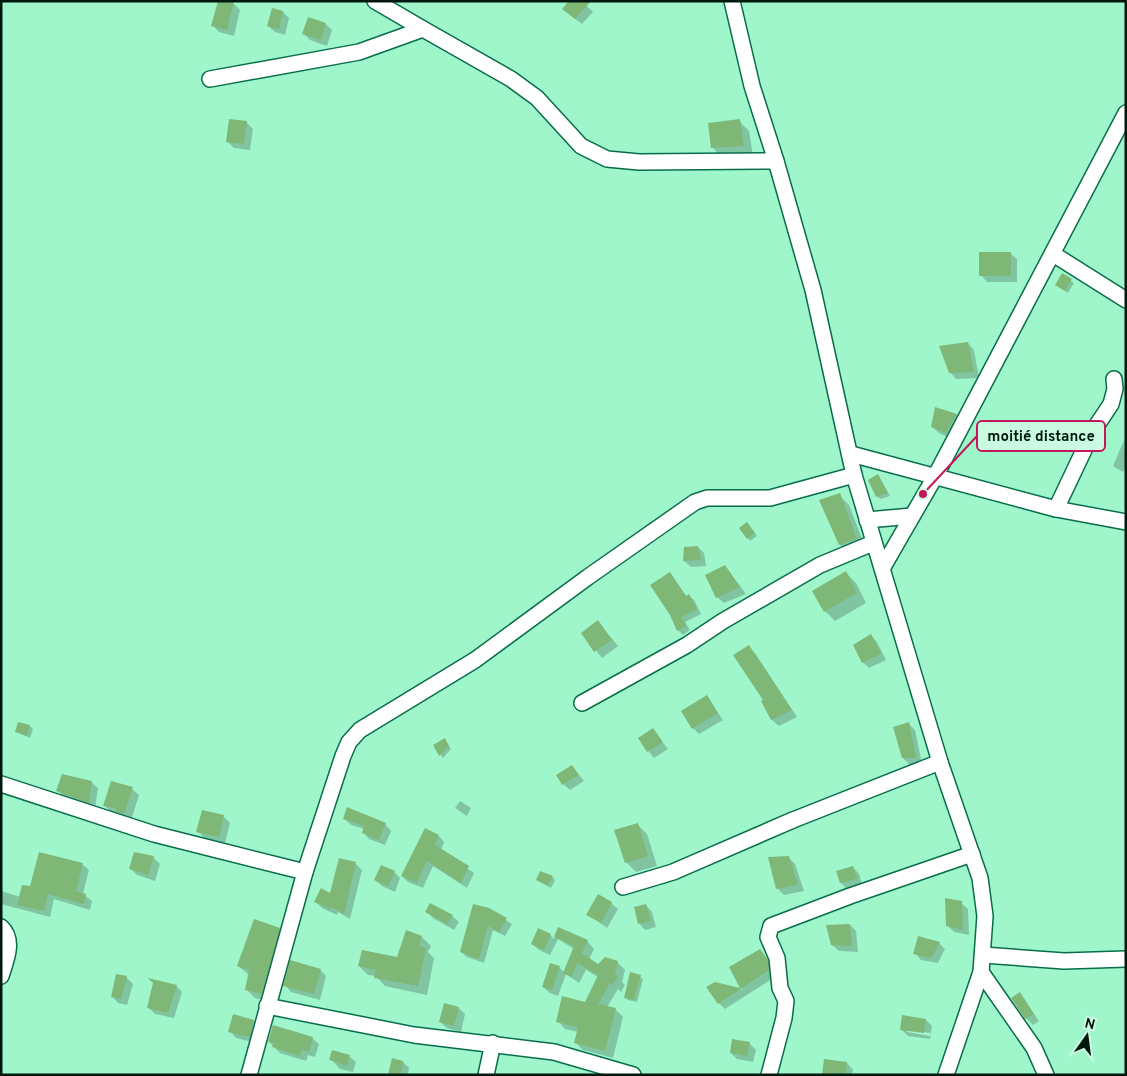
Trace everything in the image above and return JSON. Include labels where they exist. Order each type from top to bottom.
[{"type":"street","points":[[375,1],[511,79],[537,98],[581,146],[607,159],[639,162],[776,160]]},
{"type":"street","points":[[732,1],[752,86],[776,160],[813,290],[851,454],[854,475],[873,543],[883,567],[909,662],[957,817],[972,854],[984,897],[981,972],[946,1075]]},
{"type":"street","points":[[210,79],[359,52],[423,29]]},
{"type":"street","points":[[883,567],[936,476],[1126,113]]},
{"type":"street","points":[[1053,254],[1126,300]]},
{"type":"street","points":[[1056,509],[1093,431],[1111,404],[1115,389],[1114,379]]},
{"type":"street","points":[[851,454],[1056,509],[1126,522]]},
{"type":"street","points":[[249,1075],[305,872],[343,756],[350,742],[360,730],[476,660],[588,577],[695,502],[707,498],[770,498],[854,475]]},
{"type":"street","points":[[867,520],[912,516]]},
{"type":"street","points":[[582,703],[687,645],[723,621],[820,565],[873,543]]},
{"type":"street","points":[[624,887],[673,872],[793,820],[940,762]]},
{"type":"street","points":[[1,784],[154,834],[305,872]]},
{"type":"street","points":[[769,1075],[784,1018],[786,1001],[780,988],[777,958],[768,937],[771,926],[850,896],[972,854]]},
{"type":"street","points":[[1,927],[7,933],[9,942],[1,976]]},
{"type":"street","points":[[983,955],[1064,961],[1126,959]]},
{"type":"street","points":[[981,972],[1034,1048],[1046,1075]]},
{"type":"street","points":[[267,1006],[414,1035],[554,1052],[609,1072],[633,1075]]},
{"type":"street","points":[[486,1075],[492,1044]]},
{"type":"building","points":[[218,1],[234,1],[227,30],[211,26]]},
{"type":"building","points":[[569,1],[591,1],[575,19],[562,9]]},
{"type":"building","points":[[272,8],[283,11],[279,29],[267,26]]},
{"type":"building","points":[[308,17],[326,23],[321,40],[302,34]]},
{"type":"building","points":[[229,119],[247,121],[244,144],[226,142]]},
{"type":"building","points":[[740,119],[744,146],[711,148],[708,123]]},
{"type":"building","points":[[979,252],[1011,252],[1011,276],[979,276]]},
{"type":"building","points":[[1062,273],[1072,279],[1065,291],[1055,285]]},
{"type":"building","points":[[968,342],[974,372],[949,373],[939,346]]},
{"type":"building","points":[[935,407],[957,414],[946,433],[931,427]]},
{"type":"building","points":[[878,474],[888,493],[876,497],[868,480]]},
{"type":"building","points":[[840,493],[857,539],[839,545],[819,500]]},
{"type":"building","points":[[747,522],[755,533],[747,539],[739,528]]},
{"type":"building","points":[[698,546],[701,560],[683,561],[684,547]]},
{"type":"building","points":[[725,565],[740,587],[716,598],[705,575]]},
{"type":"building","points":[[846,571],[857,593],[824,612],[812,591]]},
{"type":"building","points":[[670,572],[686,596],[689,594],[697,609],[681,617],[686,625],[677,631],[670,615],[650,585]]},
{"type":"building","points":[[598,620],[612,640],[594,652],[581,633]]},
{"type":"building","points":[[871,634],[881,654],[862,663],[853,645]]},
{"type":"building","points":[[749,645],[792,710],[771,720],[761,701],[763,700],[733,655]]},
{"type":"building","points":[[707,695],[718,713],[692,729],[681,711]]},
{"type":"building","points":[[18,722],[30,725],[27,736],[15,732]]},
{"type":"building","points":[[909,722],[916,758],[902,758],[893,727]]},
{"type":"building","points":[[653,728],[663,742],[647,752],[638,738]]},
{"type":"building","points":[[445,738],[449,746],[439,756],[433,745]]},
{"type":"building","points":[[572,765],[579,775],[562,785],[556,775]]},
{"type":"building","points":[[62,774],[92,781],[89,803],[56,791]]},
{"type":"building","points":[[111,781],[133,787],[124,814],[115,811],[116,808],[103,806]]},
{"type":"building","points":[[347,807],[386,823],[379,840],[362,833],[364,826],[343,819]]},
{"type":"building","points":[[202,810],[224,815],[219,837],[196,832]]},
{"type":"building","points":[[638,823],[648,856],[625,863],[614,830]]},
{"type":"building","points":[[425,828],[439,835],[435,845],[469,866],[461,883],[427,861],[417,883],[401,876]]},
{"type":"building","points":[[39,852],[83,863],[76,891],[86,894],[84,904],[48,894],[44,911],[17,905],[22,885],[30,886]]},
{"type":"building","points":[[134,852],[154,856],[148,875],[129,869]]},
{"type":"building","points":[[789,856],[798,885],[776,889],[768,857]]},
{"type":"building","points":[[339,858],[356,862],[344,914],[331,907],[330,909],[314,902],[321,888],[330,893]]},
{"type":"building","points":[[381,865],[395,871],[388,886],[374,880]]},
{"type":"building","points":[[853,866],[857,879],[840,883],[836,871]]},
{"type":"building","points":[[540,871],[553,876],[548,886],[536,880]]},
{"type":"building","points":[[598,894],[612,902],[601,923],[586,915]]},
{"type":"building","points":[[945,898],[962,901],[963,930],[946,926]]},
{"type":"building","points":[[430,903],[453,915],[447,924],[425,912]]},
{"type":"building","points":[[473,904],[489,908],[507,918],[499,932],[488,926],[479,959],[460,952]]},
{"type":"building","points":[[646,904],[651,921],[638,924],[634,907]]},
{"type":"building","points":[[254,919],[280,928],[262,994],[245,990],[249,970],[237,966]]},
{"type":"building","points":[[850,924],[852,946],[831,945],[826,925]]},
{"type":"building","points":[[558,927],[588,940],[582,953],[598,964],[605,957],[618,961],[615,974],[618,977],[613,985],[610,983],[598,1004],[616,1008],[605,1051],[574,1043],[578,1027],[556,1022],[562,996],[585,1002],[598,975],[578,963],[571,977],[563,973],[574,946],[554,937]]},
{"type":"building","points":[[538,928],[551,934],[544,950],[531,944]]},
{"type":"building","points":[[406,930],[422,936],[419,946],[426,948],[418,986],[374,978],[376,970],[358,966],[362,950],[397,957]]},
{"type":"building","points":[[918,936],[940,942],[931,958],[913,954]]},
{"type":"building","points":[[760,949],[768,960],[769,970],[718,1004],[706,987],[715,982],[740,988],[729,967]]},
{"type":"building","points":[[290,960],[321,969],[314,994],[283,986]]},
{"type":"building","points":[[550,963],[560,966],[552,990],[542,987]]},
{"type":"building","points":[[630,972],[641,975],[634,1000],[624,998]]},
{"type":"building","points":[[116,974],[127,976],[121,999],[111,997]]},
{"type":"building","points":[[148,978],[177,985],[168,1013],[147,1008],[153,983]]},
{"type":"building","points":[[1020,992],[1034,1014],[1025,1019],[1011,998]]},
{"type":"building","points":[[444,1003],[459,1007],[454,1026],[439,1022]]},
{"type":"building","points":[[233,1014],[254,1020],[250,1037],[228,1032]]},
{"type":"building","points":[[902,1015],[926,1019],[924,1033],[900,1030]]},
{"type":"building","points":[[273,1025],[313,1037],[309,1052],[302,1050],[300,1056],[272,1047],[274,1043],[268,1042]]},
{"type":"building","points":[[732,1039],[750,1042],[747,1056],[730,1053]]},
{"type":"building","points":[[332,1050],[350,1055],[347,1066],[329,1060]]},
{"type":"building","points":[[392,1058],[403,1061],[401,1075],[388,1075]]},
{"type":"building","points":[[824,1059],[847,1062],[845,1075],[822,1075]]},
{"type":"place","name":"moitié distance","points":[[923,494]]}]
